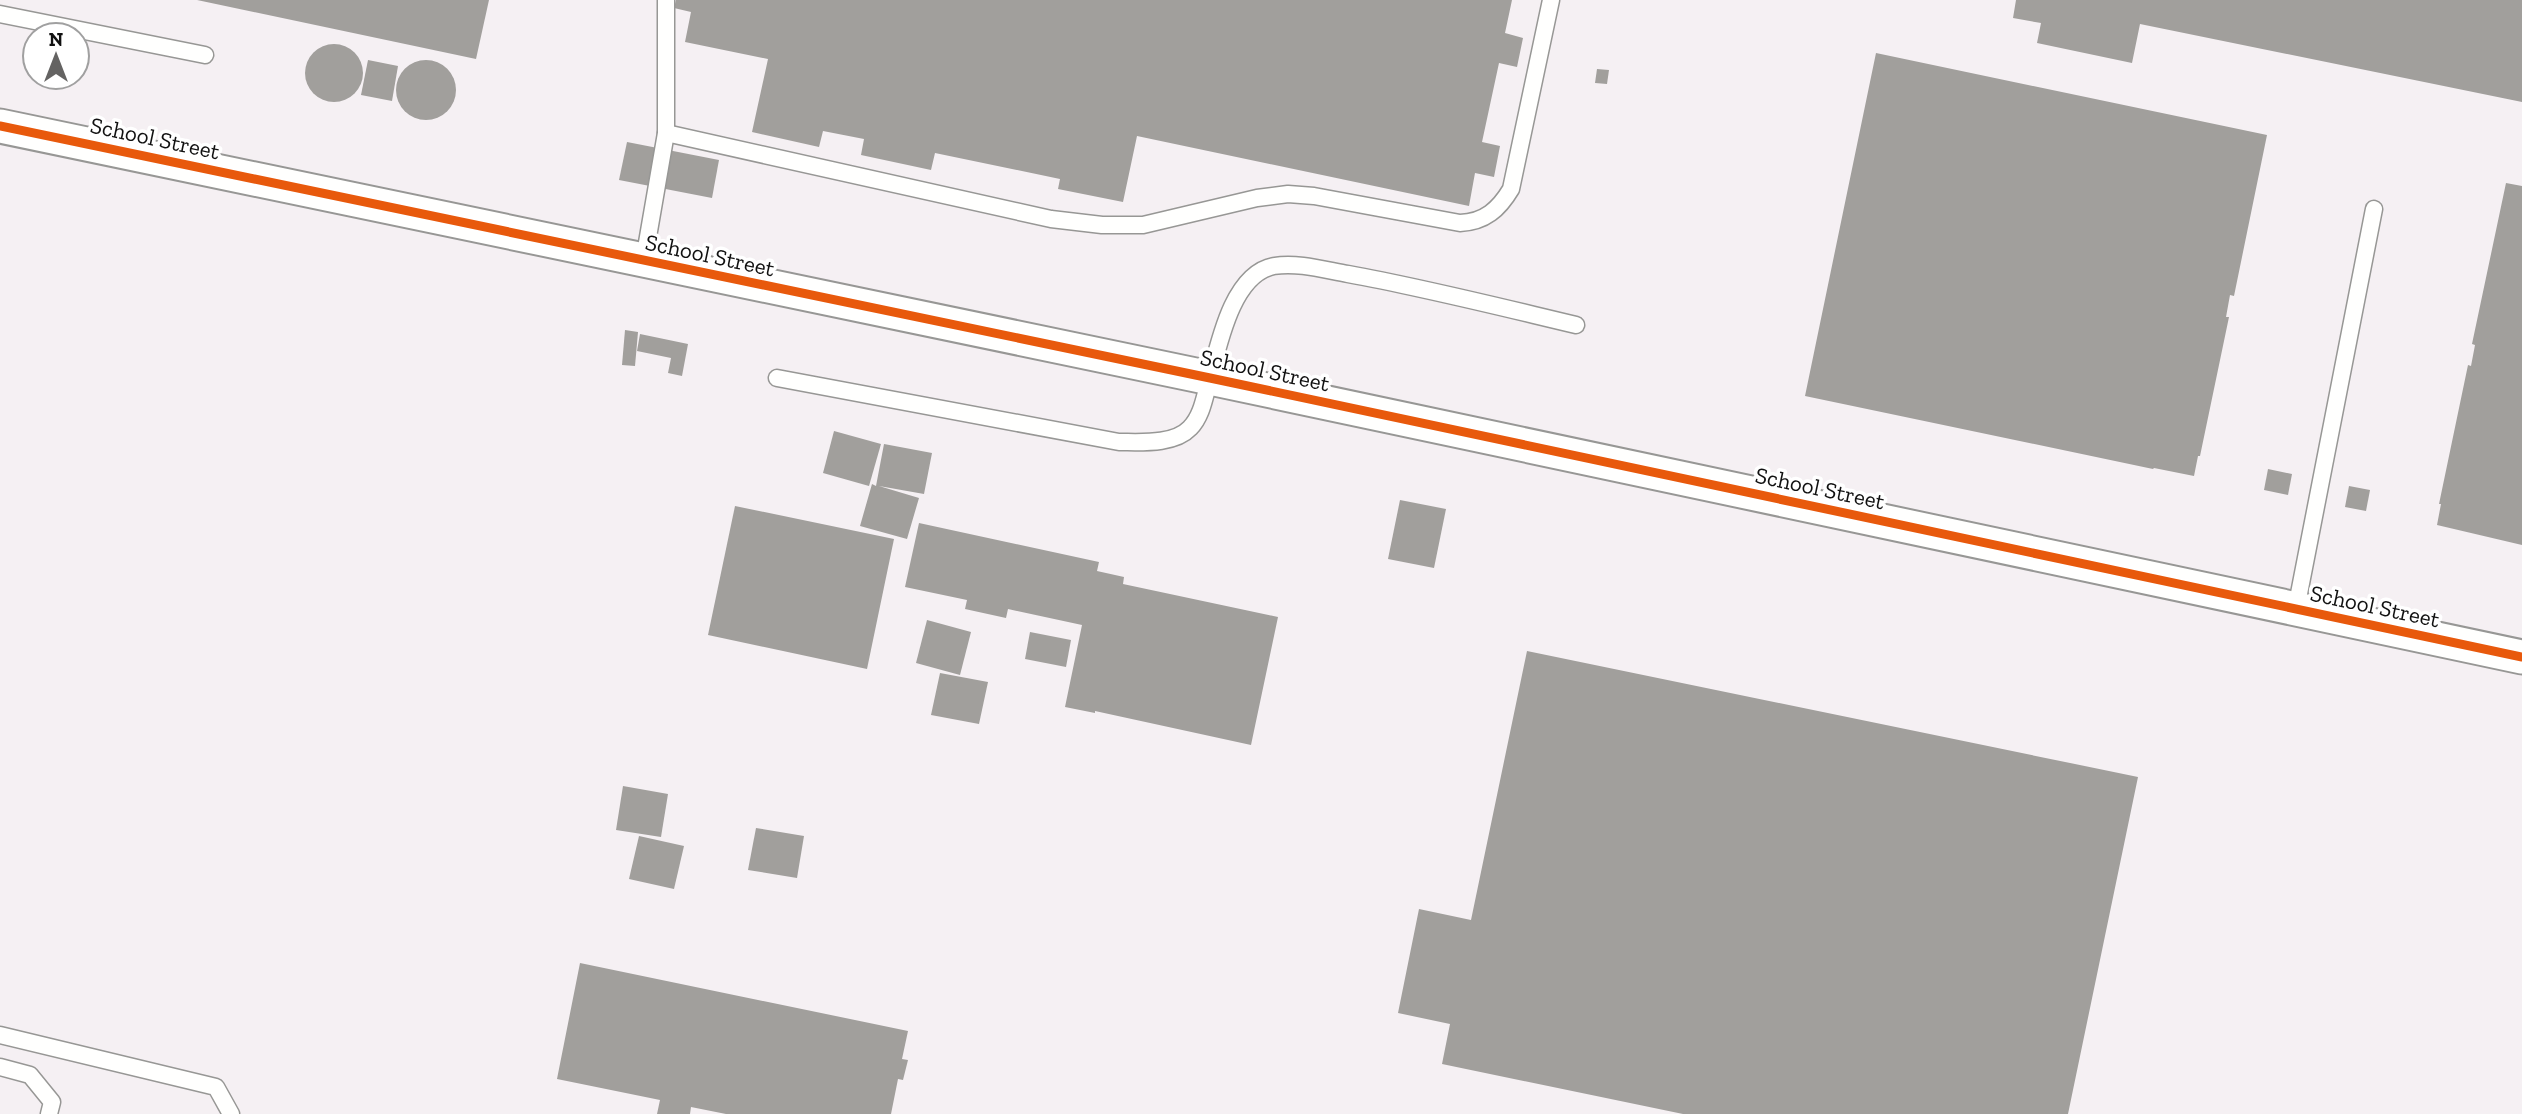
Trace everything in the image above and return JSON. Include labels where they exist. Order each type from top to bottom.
[{"type":"street","name":"School Street","points":[[0,125],[1210,378],[2522,657]]},
{"type":"lane","points":[[644,260],[666,133],[666,0]]},
{"type":"lane","points":[[666,133],[1051,219],[1102,225],[1143,225],[1246,200],[1288,194],[1314,196],[1460,223],[1472,222],[1492,214],[1503,203],[1511,189],[1551,0]]},
{"type":"lane","points":[[0,14],[205,55]]},
{"type":"lane","points":[[2296,609],[2374,209]]},
{"type":"lane","points":[[777,378],[1119,442],[1167,439],[1190,429],[1201,411],[1228,318],[1244,285],[1256,273],[1273,266],[1292,265],[1403,284],[1576,325]]},
{"type":"lane","points":[[0,1035],[216,1087],[231,1114]]},
{"type":"lane","points":[[0,1067],[30,1075],[52,1102],[49,1114]]},
{"type":"shaded area","points":[[0,0],[2522,0],[2522,1114],[0,1114]]},
{"type":"building","points":[[197,0],[489,0],[476,59]]},
{"type":"building","points":[[676,0],[1512,0],[1505,33],[1523,38],[1517,67],[1499,63],[1482,142],[1500,146],[1494,177],[1475,173],[1469,206],[1137,136],[1123,202],[1058,189],[1060,179],[935,153],[931,170],[861,155],[864,139],[823,131],[819,147],[752,132],[768,59],[685,42],[691,12],[674,8]]},
{"type":"building","points":[[2016,0],[2522,0],[2522,102],[2140,24],[2132,63],[2037,43],[2041,23],[2013,18]]},
{"type":"building","points":[[328,44],[340,44],[355,52],[363,67],[363,79],[355,94],[340,102],[328,102],[313,94],[305,79],[305,67],[313,52]]},
{"type":"building","points":[[1876,53],[2267,135],[2234,296],[2230,295],[2226,317],[2229,317],[2194,476],[1805,396]]},
{"type":"building","points":[[368,60],[398,66],[392,101],[361,95]]},
{"type":"building","points":[[426,60],[443,65],[451,73],[456,90],[451,107],[443,115],[426,120],[409,115],[401,107],[396,90],[401,73],[409,65]]},
{"type":"building","points":[[1597,69],[1609,70],[1607,84],[1595,83]]},
{"type":"building","points":[[627,142],[719,160],[712,198],[619,180]]},
{"type":"building","points":[[2506,183],[2522,186],[2522,545],[2437,525],[2439,504],[2468,365],[2471,366],[2475,345],[2472,344]]},
{"type":"building","points":[[625,330],[638,332],[635,366],[622,365]]},
{"type":"building","points":[[640,334],[688,344],[682,376],[668,373],[671,358],[637,351]]},
{"type":"building","points":[[834,431],[881,444],[869,486],[823,473]]},
{"type":"building","points":[[884,444],[932,453],[924,494],[879,486],[919,498],[907,539],[860,526],[872,484],[876,486]]},
{"type":"building","points":[[2268,469],[2292,474],[2288,495],[2264,490]]},
{"type":"building","points":[[2349,486],[2370,490],[2366,511],[2345,507]]},
{"type":"building","points":[[1400,500],[1446,509],[1434,568],[1388,559]]},
{"type":"building","points":[[735,506],[894,539],[867,669],[708,635]]},
{"type":"building","points":[[919,523],[1099,562],[1097,571],[1124,577],[1123,584],[1278,617],[1251,745],[1065,707],[1082,625],[1008,609],[1006,618],[965,609],[967,600],[905,587]]},
{"type":"building","points":[[927,620],[971,632],[960,675],[916,663]]},
{"type":"building","points":[[1030,632],[1071,640],[1066,667],[1025,659]]},
{"type":"building","points":[[1527,651],[2138,777],[2068,1114],[1683,1114],[1442,1064],[1450,1024],[1398,1013],[1419,909],[1471,920]]},
{"type":"building","points":[[940,673],[988,682],[979,724],[931,715]]},
{"type":"building","points":[[623,786],[668,794],[661,837],[616,830]]},
{"type":"building","points":[[756,828],[804,836],[797,878],[748,870]]},
{"type":"building","points":[[639,836],[684,846],[674,889],[629,879]]},
{"type":"building","points":[[580,963],[908,1031],[902,1059],[908,1060],[903,1080],[898,1079],[891,1114],[726,1114],[691,1107],[690,1114],[657,1114],[660,1100],[557,1079]]},
{"type":"cycle path","points":[[0,126],[1210,378],[2522,657]]}]
